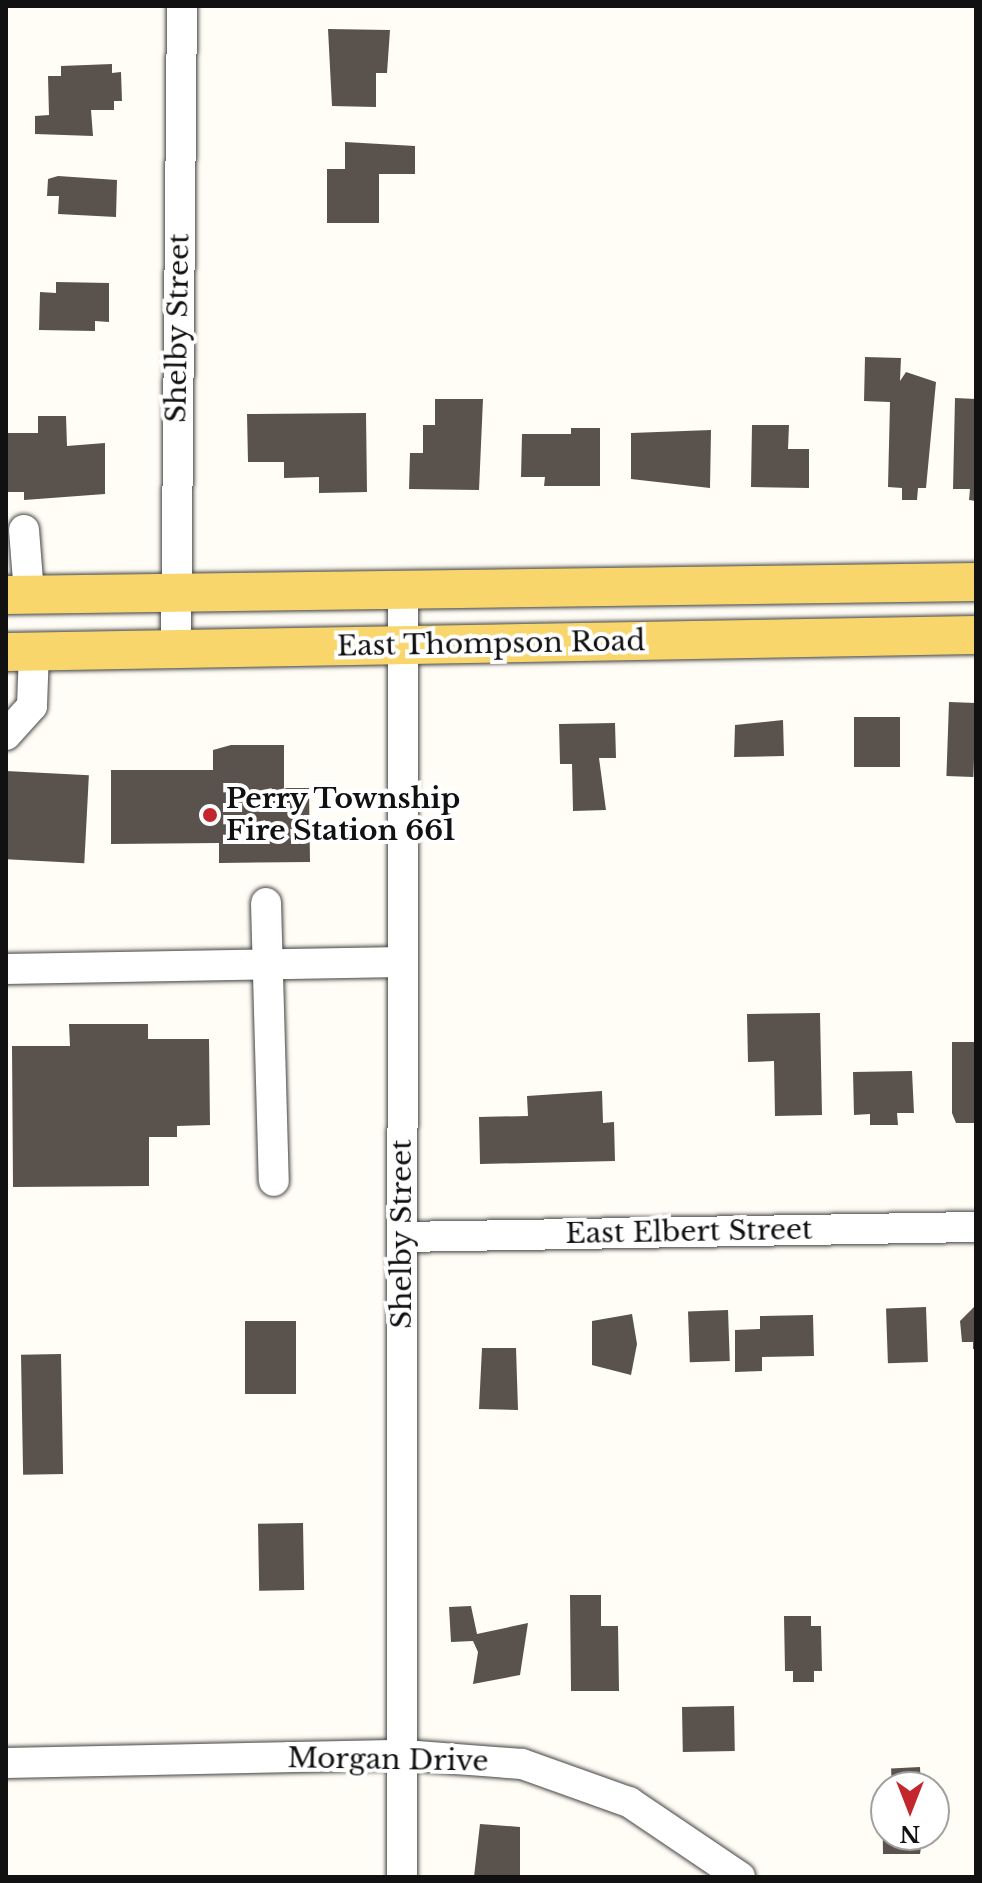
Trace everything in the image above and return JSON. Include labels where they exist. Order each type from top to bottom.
[{"type":"main road","name":"East Thompson Road","points":[[18,594],[976,582]]},
{"type":"main road","name":"East Thompson Road","points":[[20,652],[976,635]]},
{"type":"street","name":"Shelby Street","points":[[176,650],[174,592],[182,6]]},
{"type":"street","points":[[18,594],[24,530]]},
{"type":"street","name":"Shelby Street","points":[[402,1877],[403,590]]},
{"type":"street","points":[[6,735],[32,706],[20,652]]},
{"type":"street","points":[[266,903],[274,1181]]},
{"type":"street","points":[[6,969],[268,967],[402,962]]},
{"type":"street","name":"East Elbert Street","points":[[402,1237],[976,1227]]},
{"type":"street","name":"Morgan Drive","points":[[6,1763],[404,1755],[522,1764],[577,1781],[654,1816],[740,1877]]},
{"type":"building","points":[[328,29],[390,30],[387,73],[376,73],[376,107],[332,106]]},
{"type":"building","points":[[112,64],[112,73],[121,72],[122,101],[114,101],[114,110],[91,110],[93,136],[35,134],[35,116],[49,115],[48,76],[61,76],[61,66]]},
{"type":"building","points":[[345,142],[415,146],[415,174],[379,174],[379,223],[327,223],[327,169],[345,169]]},
{"type":"building","points":[[58,176],[117,180],[116,217],[58,214],[59,196],[47,196],[48,179]]},
{"type":"building","points":[[56,282],[109,283],[109,322],[95,321],[95,331],[39,330],[40,292],[56,293]]},
{"type":"building","points":[[865,357],[901,358],[900,381],[906,372],[936,382],[926,488],[918,488],[917,500],[902,500],[902,488],[888,487],[890,402],[864,401]]},
{"type":"building","points":[[955,398],[976,399],[976,501],[969,500],[970,489],[953,489]]},
{"type":"building","points":[[435,399],[483,399],[479,490],[409,489],[410,453],[423,453],[423,425],[435,425]]},
{"type":"building","points":[[366,413],[367,492],[319,493],[319,477],[284,478],[284,462],[248,462],[247,414]]},
{"type":"building","points":[[38,416],[66,416],[67,446],[105,443],[105,494],[24,500],[24,492],[6,492],[6,433],[38,433]]},
{"type":"building","points":[[752,425],[789,425],[788,449],[809,449],[809,488],[751,487]]},
{"type":"building","points":[[571,428],[600,428],[600,486],[544,486],[545,477],[521,477],[522,434],[571,434]]},
{"type":"building","points":[[711,430],[710,488],[631,479],[631,433]]},
{"type":"building","points":[[949,702],[976,703],[973,777],[946,776]]},
{"type":"building","points":[[854,717],[900,717],[900,767],[854,767]]},
{"type":"building","points":[[783,720],[784,756],[734,757],[735,725]]},
{"type":"building","points":[[615,723],[616,758],[599,758],[606,810],[573,811],[572,764],[560,764],[559,724]]},
{"type":"building","name":"Perry Township Fire Station 661","points":[[231,745],[284,745],[284,788],[309,788],[310,862],[219,863],[219,843],[111,844],[111,770],[213,770],[213,750]]},
{"type":"building","points":[[6,771],[89,775],[84,863],[6,859]]},
{"type":"building","points":[[820,1013],[822,1115],[775,1116],[774,1061],[748,1062],[747,1014]]},
{"type":"building","points":[[69,1024],[148,1024],[148,1039],[209,1039],[210,1125],[177,1126],[177,1137],[149,1137],[149,1186],[13,1187],[12,1046],[70,1046]]},
{"type":"building","points":[[952,1042],[976,1042],[976,1123],[956,1123],[952,1113]]},
{"type":"building","points":[[912,1071],[914,1113],[897,1113],[898,1125],[870,1125],[870,1114],[854,1115],[853,1072]]},
{"type":"building","points":[[602,1091],[603,1123],[614,1122],[615,1161],[480,1164],[479,1117],[528,1116],[527,1096]]},
{"type":"building","points":[[976,1305],[976,1349],[973,1349],[973,1342],[962,1342],[960,1321]]},
{"type":"building","points":[[926,1307],[928,1362],[888,1363],[886,1308]]},
{"type":"building","points":[[728,1310],[730,1361],[690,1362],[688,1311]]},
{"type":"building","points":[[632,1314],[637,1344],[631,1375],[592,1365],[592,1321]]},
{"type":"building","points":[[813,1315],[814,1356],[762,1357],[762,1371],[735,1372],[735,1330],[760,1329],[760,1316]]},
{"type":"building","points":[[245,1321],[296,1321],[296,1394],[245,1394]]},
{"type":"building","points":[[482,1348],[516,1348],[518,1410],[479,1409]]},
{"type":"building","points":[[61,1354],[63,1474],[23,1475],[21,1355]]},
{"type":"building","points":[[303,1523],[304,1590],[259,1591],[258,1524]]},
{"type":"building","points":[[570,1595],[601,1595],[601,1626],[618,1626],[619,1691],[571,1691]]},
{"type":"building","points":[[471,1606],[477,1634],[528,1623],[520,1675],[473,1684],[478,1652],[473,1641],[451,1642],[449,1607]]},
{"type":"building","points":[[784,1616],[811,1616],[811,1626],[821,1626],[822,1671],[814,1671],[814,1682],[793,1682],[793,1671],[785,1671]]},
{"type":"building","points":[[734,1706],[735,1751],[683,1752],[682,1707]]},
{"type":"building","points":[[920,1767],[920,1771],[891,1771],[891,1769]]},
{"type":"building","points":[[480,1824],[520,1827],[520,1877],[474,1877]]},
{"type":"building","points":[[883,1851],[920,1851],[920,1854],[883,1854]]},
{"type":"place","name":"Perry Township Fire Station 661","points":[[210,815]]}]
